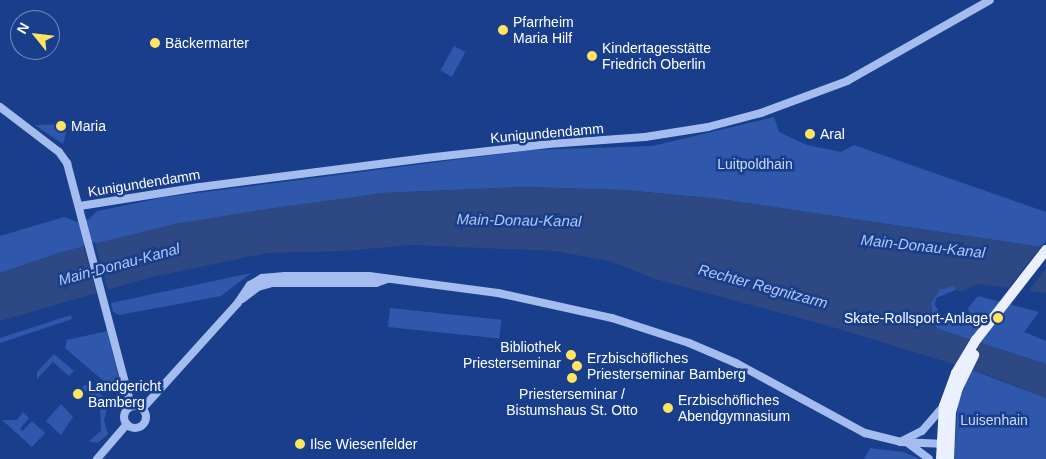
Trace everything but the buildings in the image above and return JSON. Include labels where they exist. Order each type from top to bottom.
[{"type":"main road","points":[[949,459],[944,444],[944,406],[972,346],[1046,250]]},
{"type":"main road","points":[[941,459],[954,386],[982,343],[1046,258]]},
{"type":"street","name":"Kunigundendamm","points":[[80,206],[200,187],[426,158],[548,144],[645,137],[708,127],[770,110],[847,81],[990,0]]},
{"type":"street","points":[[0,107],[64,157],[84,220],[132,406]]},
{"type":"street","points":[[142,409],[240,300],[258,287],[272,283],[376,283],[387,279],[498,293],[620,320],[713,353],[845,425],[877,438],[903,442],[944,444]]},
{"type":"street","points":[[132,406],[142,409],[145,415],[142,424],[133,427],[127,424],[124,416],[132,406]]},
{"type":"street","points":[[903,442],[922,431],[944,406]]},
{"type":"street","points":[[97,459],[127,424]]},
{"type":"street","points":[[903,442],[929,459]]},
{"type":"green space","points":[[454,46],[465,52],[452,77],[440,70]]},
{"type":"green space","name":"Luitpoldhain","points":[[774,117],[779,132],[807,145],[841,152],[854,145],[1046,212],[1046,241],[1041,247],[720,199],[624,190],[523,187],[383,193],[175,224],[62,252],[0,273],[0,236],[64,217],[77,222],[89,219],[97,211],[166,197],[531,150],[652,146]]},
{"type":"green space","points":[[68,124],[63,144],[35,125],[36,125]]},
{"type":"green space","points":[[251,273],[221,296],[119,315],[113,312],[111,303]]},
{"type":"green space","points":[[953,286],[958,289],[936,298],[935,305],[944,321],[958,317],[965,324],[972,321],[968,308],[978,296],[1039,312],[1024,332],[1046,341],[1046,364],[938,329],[933,324],[931,303],[940,289]]},
{"type":"green space","points":[[390,308],[501,320],[499,339],[388,327]]},
{"type":"green space","points":[[71,315],[72,319],[0,343],[0,338]]},
{"type":"green space","points":[[107,331],[121,386],[114,390],[65,348],[67,340]]},
{"type":"green space","points":[[54,354],[74,371],[69,376],[53,362],[37,379],[37,372]]},
{"type":"green space","name":"Luisenhain","points":[[972,370],[1046,398],[1046,459],[954,459],[958,402]]},
{"type":"green space","points":[[85,385],[90,385],[109,402],[104,420],[108,434],[98,443],[89,441],[101,431],[100,403],[82,388]]},
{"type":"green space","points":[[61,404],[73,417],[61,435],[46,421]]},
{"type":"green space","points":[[23,412],[29,418],[20,429],[23,431],[32,421],[45,433],[32,447],[2,420],[17,420]]},
{"type":"green space","points":[[870,448],[903,452],[920,459],[864,459]]},
{"type":"water","points":[[523,187],[624,190],[720,199],[1046,248],[1046,293],[977,284],[960,292],[953,286],[940,290],[931,303],[933,324],[938,329],[1046,364],[1046,398],[983,373],[829,326],[655,279],[613,262],[555,251],[411,245],[344,251],[267,253],[152,277],[0,321],[0,273],[62,252],[175,224],[259,210],[383,193]]},
{"type":"pier","points":[[95,242],[108,291],[97,294],[83,245]]},
{"type":"pier","points":[[1042,245],[1046,245],[1046,268],[1027,293],[1007,290]]},
{"type":"place","name":"Pfarrheim Maria Hilf","points":[[503,30]]},
{"type":"place","name":"Bäckermarter","points":[[155,43]]},
{"type":"place","name":"Kindertagesstätte Friedrich Oberlin","points":[[592,56]]},
{"type":"place","name":"Maria","points":[[61,126]]},
{"type":"place","name":"Aral","points":[[810,134]]},
{"type":"place","name":"Skate-Rollsport-Anlage","points":[[998,318]]},
{"type":"place","name":"Bibliothek Priesterseminar","points":[[571,355]]},
{"type":"place","name":"Erzbischöfliches Priesterseminar Bamberg","points":[[577,366]]},
{"type":"place","name":"Priesterseminar / Bistumshaus St. Otto","points":[[572,378]]},
{"type":"place","name":"Landgericht Bamberg","points":[[78,394]]},
{"type":"place","name":"Erzbischöfliches Abendgymnasium","points":[[668,408]]},
{"type":"place","name":"Ilse Wiesenfelder","points":[[300,444]]},
{"type":"water label","name":"Main-Donau-Kanal","points":[[519,220]]},
{"type":"water label","name":"Main-Donau-Kanal","points":[[923,246]]},
{"type":"water label","name":"Main-Donau-Kanal","points":[[119,264]]},
{"type":"water label","name":"Rechter Regnitzarm","points":[[763,286]]}]
